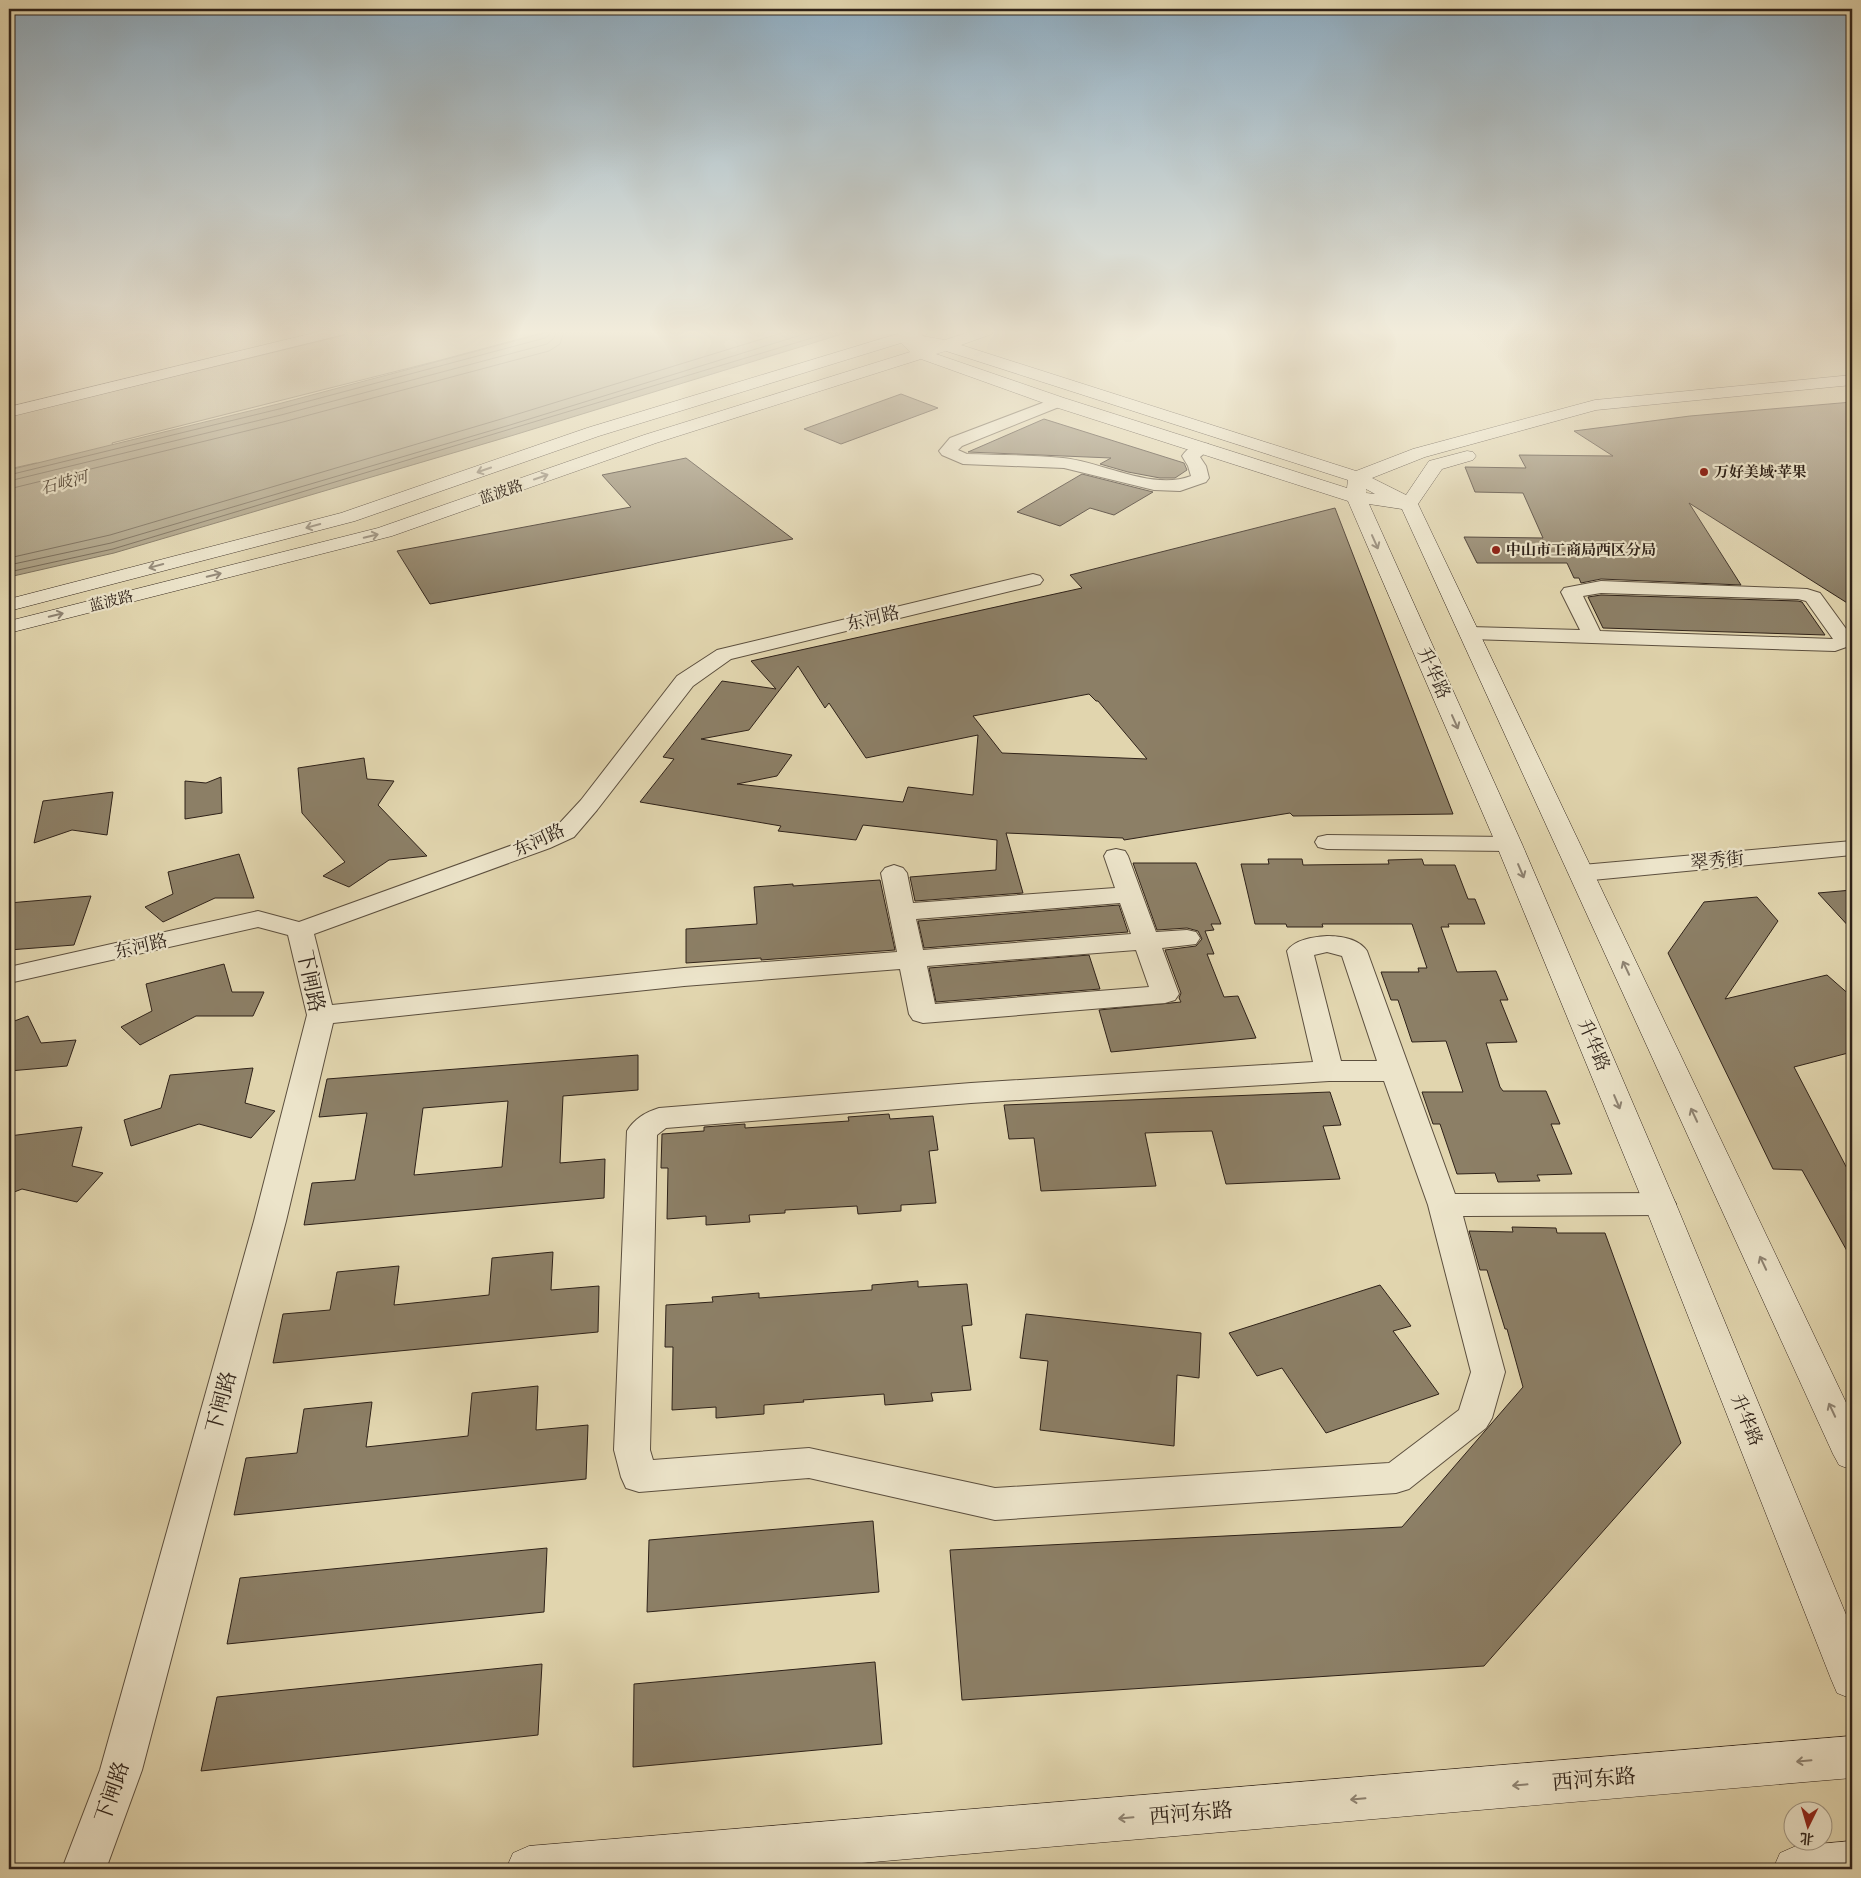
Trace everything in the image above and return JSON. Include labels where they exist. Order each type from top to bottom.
[{"type":"street","name":"蓝波路","points":[[9,605],[117,571],[348,517],[637,419]]},
{"type":"street","name":"蓝波路","points":[[9,627],[386,532],[650,439],[715,419]]},
{"type":"street","points":[[1016,419],[956,442],[948,451],[963,459],[1064,463],[1099,470],[1154,485],[1180,486],[1200,478],[1197,466],[1191,456],[1222,434]]},
{"type":"street","points":[[1110,419],[1202,448],[1356,487],[1409,504],[1852,1454]]},
{"type":"street","points":[[1175,419],[1222,434],[1356,487],[1427,459],[1550,419]]},
{"type":"street","points":[[1427,459],[1609,419]]},
{"type":"street","points":[[1409,504],[1427,459]]},
{"type":"street","name":"升华路","points":[[1356,487],[1509,844],[1660,1204],[1852,1679]]},
{"type":"street","points":[[117,571],[140,594]]},
{"type":"street","name":"东河路","points":[[9,975],[258,919],[300,930],[541,843],[565,832],[589,805],[685,681],[724,654],[1033,580]]},
{"type":"street","points":[[1470,633],[1835,645],[1845,641],[1813,597],[1800,593],[1601,587],[1571,592],[1593,637]]},
{"type":"street","points":[[1327,842],[1509,844]]},
{"type":"street","name":"翠秀街","points":[[1582,872],[1852,848]]},
{"type":"street","points":[[894,873],[923,1014],[1165,994],[1116,856]]},
{"type":"street","points":[[902,912],[1130,895]]},
{"type":"street","name":"下闸路","points":[[84,1869],[121,1770],[270,1221],[321,1014],[300,930]]},
{"type":"street","points":[[321,1014],[684,977],[1187,938]]},
{"type":"street","points":[[1329,1071],[1300,950],[1312,945],[1327,943],[1344,946],[1354,951],[1444,1205],[1488,1372],[1474,1418],[1396,1478],[995,1504],[808,1463],[639,1477],[632,1450],[642,1131],[659,1118],[971,1093],[1329,1071],[1395,1071]]},
{"type":"street","points":[[1444,1205],[1660,1204]]},
{"type":"street","name":"西河东路","points":[[529,1869],[1852,1757]]},
{"type":"street","points":[[1796,1869],[1852,1864]]},
{"type":"shaded area","points":[[9,419],[209,419],[112,443],[115,450],[48,466],[36,463],[9,469]]},
{"type":"water","name":"石岐河","points":[[218,419],[567,419],[114,553],[9,577],[9,470]]},
{"type":"building","points":[[833,419],[909,419],[841,444],[804,429]]},
{"type":"building","points":[[1044,419],[1184,463],[1187,470],[1175,478],[1160,478],[1100,464],[1111,458],[968,452]]},
{"type":"building","points":[[1670,419],[1852,419],[1852,606],[1689,503],[1741,585],[1601,579],[1581,583],[1579,578],[1574,578],[1567,563],[1477,563],[1464,537],[1543,538],[1523,493],[1475,492],[1465,467],[1526,468],[1519,455],[1613,456],[1574,431]]},
{"type":"building","points":[[686,458],[793,539],[430,604],[397,551],[631,507],[602,475]]},
{"type":"building","points":[[1082,474],[1153,492],[1114,515],[1090,508],[1060,526],[1017,512]]},
{"type":"building","points":[[1335,508],[1453,814],[1293,816],[1290,813],[1124,840],[1123,838],[1006,833],[1023,893],[915,901],[910,877],[996,870],[997,840],[863,825],[856,840],[778,831],[781,826],[640,802],[674,759],[663,757],[722,681],[776,689],[751,661],[1082,588],[1070,575]],"holes":[[[798,666],[825,708],[829,703],[866,758],[978,735],[973,795],[908,787],[903,802],[737,784],[777,776],[792,755],[701,739],[749,730]],[[1089,694],[1098,701],[1147,759],[1002,753],[973,716]]]},
{"type":"building","points":[[1601,595],[1798,601],[1802,602],[1825,635],[1603,628],[1588,597]]},
{"type":"building","points":[[364,758],[367,779],[394,781],[378,805],[427,856],[389,860],[349,887],[323,876],[345,862],[302,813],[298,768]]},
{"type":"building","points":[[221,777],[222,813],[185,819],[185,781],[206,783]]},
{"type":"building","points":[[113,792],[107,835],[72,830],[34,843],[43,801]]},
{"type":"building","points":[[239,854],[254,898],[215,898],[163,922],[145,907],[173,894],[168,872]]},
{"type":"building","points":[[1268,859],[1302,859],[1303,865],[1389,864],[1388,860],[1422,859],[1424,865],[1455,865],[1468,899],[1475,899],[1485,924],[1448,924],[1449,927],[1441,927],[1457,972],[1496,971],[1508,1000],[1500,1000],[1517,1042],[1486,1043],[1500,1087],[1503,1091],[1546,1091],[1560,1124],[1551,1124],[1572,1174],[1537,1175],[1540,1181],[1498,1182],[1495,1173],[1457,1174],[1440,1124],[1433,1124],[1422,1092],[1463,1092],[1446,1041],[1412,1042],[1398,1000],[1391,1000],[1381,972],[1419,972],[1418,968],[1427,968],[1412,924],[1322,924],[1323,927],[1287,927],[1286,924],[1255,924],[1241,864],[1269,864]]},
{"type":"building","points":[[1133,863],[1196,863],[1221,924],[1211,924],[1214,930],[1205,931],[1214,954],[1207,954],[1224,997],[1238,996],[1256,1038],[1111,1052],[1099,1010],[1181,1002],[1179,998],[1181,993],[1165,950],[1196,946],[1202,939],[1198,931],[1187,928],[1157,930]]},
{"type":"building","points":[[880,880],[895,950],[761,960],[761,958],[686,963],[686,929],[757,924],[754,887]]},
{"type":"building","points":[[1852,890],[1852,930],[1818,893]]},
{"type":"building","points":[[91,896],[74,945],[9,950],[9,903]]},
{"type":"building","points":[[1757,897],[1778,921],[1725,999],[1827,975],[1852,997],[1852,1052],[1794,1067],[1852,1178],[1852,1260],[1802,1170],[1773,1169],[1668,953],[1704,902]]},
{"type":"building","points":[[1119,905],[1128,932],[924,948],[918,921]]},
{"type":"building","points":[[1089,955],[1100,989],[936,1002],[929,968]]},
{"type":"building","points":[[224,964],[232,992],[264,992],[253,1016],[196,1016],[140,1045],[121,1027],[152,1011],[146,984]]},
{"type":"building","points":[[28,1016],[41,1043],[76,1040],[67,1066],[9,1071],[9,1023]]},
{"type":"building","points":[[638,1055],[638,1090],[563,1096],[560,1163],[605,1159],[604,1198],[304,1225],[312,1183],[355,1180],[367,1113],[319,1117],[327,1079]],"holes":[[[508,1101],[502,1167],[414,1175],[423,1108]]]},
{"type":"building","points":[[253,1068],[245,1103],[275,1111],[251,1138],[199,1124],[131,1146],[124,1120],[161,1108],[170,1075]]},
{"type":"building","points":[[1330,1092],[1341,1125],[1323,1126],[1340,1179],[1226,1184],[1212,1131],[1170,1132],[1145,1133],[1156,1186],[1041,1191],[1034,1138],[1009,1139],[1004,1105]]},
{"type":"building","points":[[889,1114],[890,1119],[933,1116],[938,1150],[929,1151],[936,1203],[901,1205],[901,1211],[858,1214],[857,1206],[785,1210],[785,1213],[749,1215],[750,1222],[706,1225],[706,1216],[667,1219],[668,1168],[661,1168],[662,1134],[704,1131],[704,1127],[745,1124],[745,1128],[849,1121],[848,1117]]},
{"type":"building","points":[[82,1127],[72,1166],[103,1173],[77,1202],[22,1189],[9,1194],[9,1136]]},
{"type":"building","points":[[1512,1227],[1556,1228],[1557,1233],[1605,1233],[1681,1443],[1484,1666],[962,1700],[950,1550],[1402,1527],[1523,1387],[1507,1329],[1505,1329],[1487,1270],[1480,1270],[1469,1231],[1513,1232]]},
{"type":"building","points":[[553,1252],[551,1290],[599,1286],[598,1332],[273,1363],[283,1314],[330,1310],[337,1272],[399,1266],[394,1305],[489,1295],[492,1258]]},
{"type":"building","points":[[918,1281],[918,1287],[967,1284],[972,1325],[962,1326],[971,1390],[931,1393],[933,1401],[885,1405],[884,1394],[803,1400],[804,1402],[764,1405],[764,1414],[716,1418],[716,1407],[672,1410],[673,1347],[665,1347],[666,1305],[713,1302],[712,1297],[759,1293],[759,1298],[872,1290],[872,1285]]},
{"type":"building","points":[[1380,1285],[1411,1326],[1393,1331],[1439,1394],[1326,1433],[1282,1368],[1257,1376],[1229,1333]]},
{"type":"building","points":[[1026,1314],[1201,1333],[1199,1378],[1177,1375],[1174,1446],[1040,1430],[1048,1361],[1020,1358]]},
{"type":"building","points":[[538,1386],[536,1430],[588,1425],[586,1479],[234,1515],[246,1458],[297,1453],[304,1409],[372,1402],[366,1447],[468,1436],[472,1393]]},
{"type":"building","points":[[873,1521],[879,1592],[647,1612],[649,1540]]},
{"type":"building","points":[[547,1548],[544,1612],[227,1644],[240,1578]]},
{"type":"building","points":[[875,1662],[882,1744],[633,1767],[634,1684]]},
{"type":"building","points":[[542,1664],[538,1735],[201,1771],[217,1697]]},
{"type":"place","name":"万好美域·苹果","points":[[1704,472]]},
{"type":"place","name":"中山市工商局西区分局","points":[[1496,550]]}]
